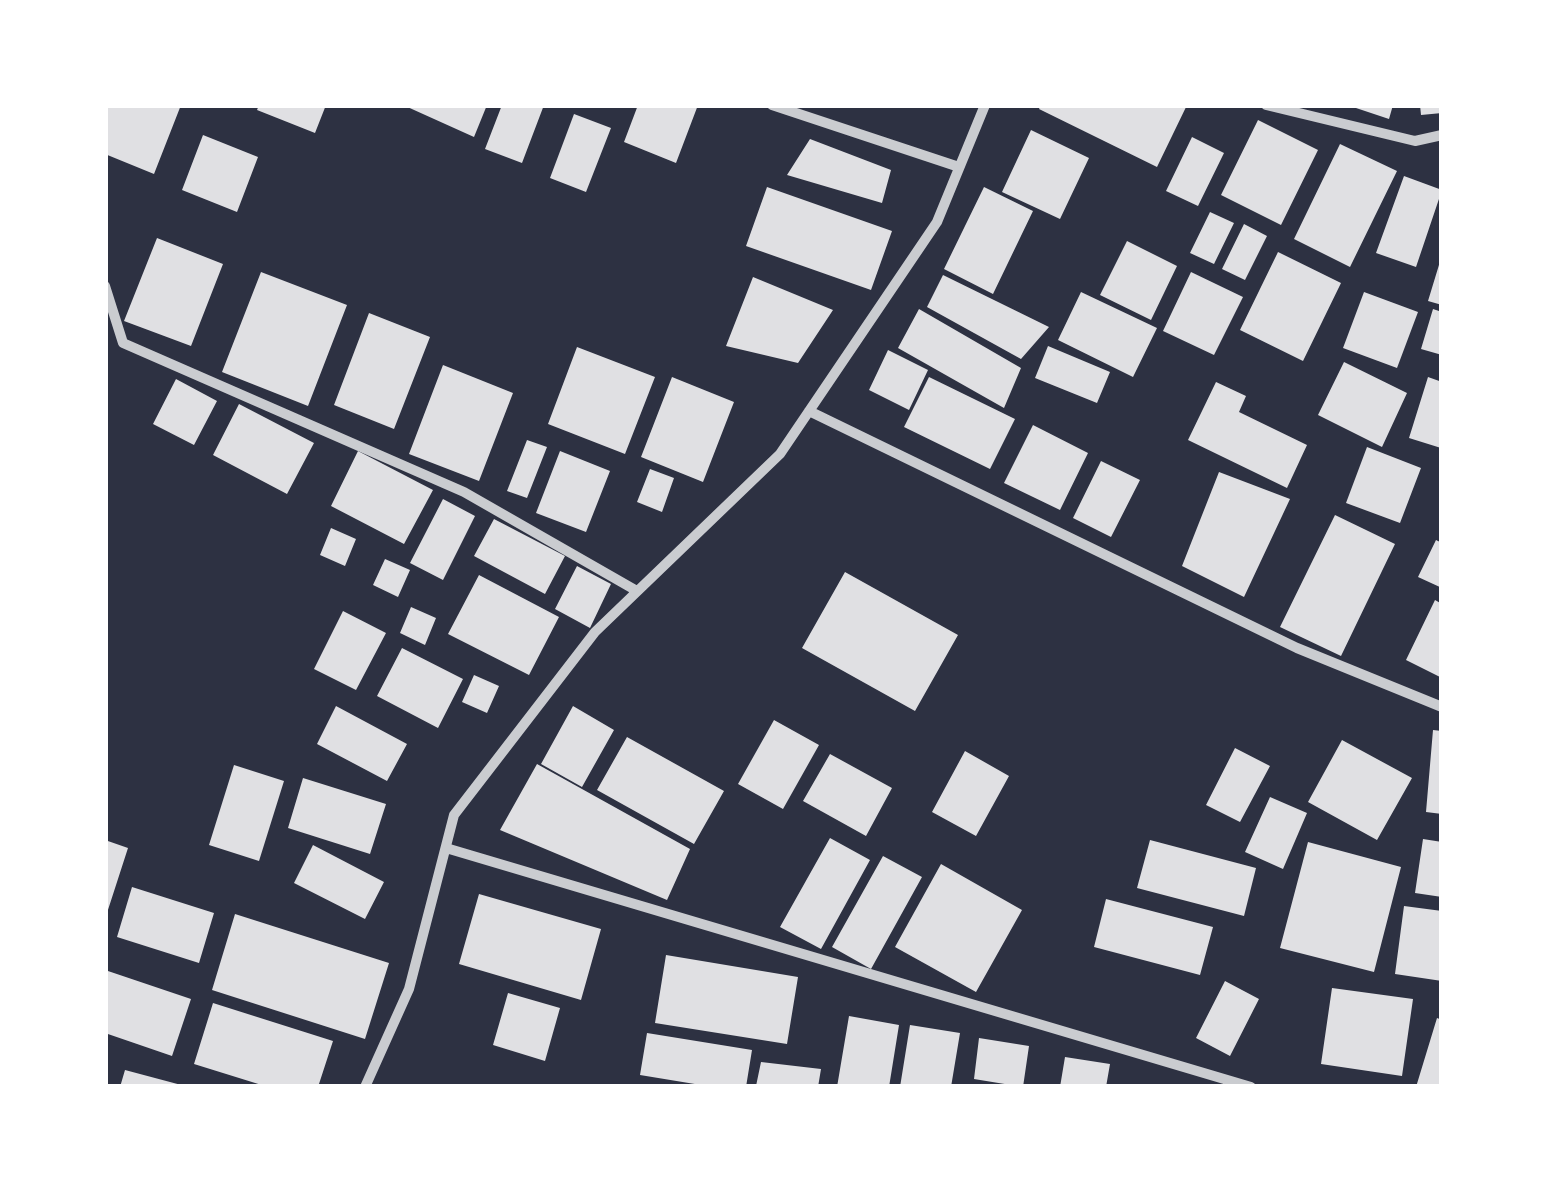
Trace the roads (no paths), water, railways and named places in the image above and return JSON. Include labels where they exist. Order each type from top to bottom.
[{"type":"street","points":[[772,105],[959,167]]},
{"type":"street","points":[[366,1087],[409,990],[454,815],[595,632],[780,454],[937,222],[985,105]]},
{"type":"street","points":[[1266,105],[1415,141],[1442,135]]},
{"type":"street","points":[[105,286],[123,343],[464,492],[638,591]]},
{"type":"street","points":[[809,411],[1297,648],[1442,707]]},
{"type":"street","points":[[446,848],[1251,1087]]}]
